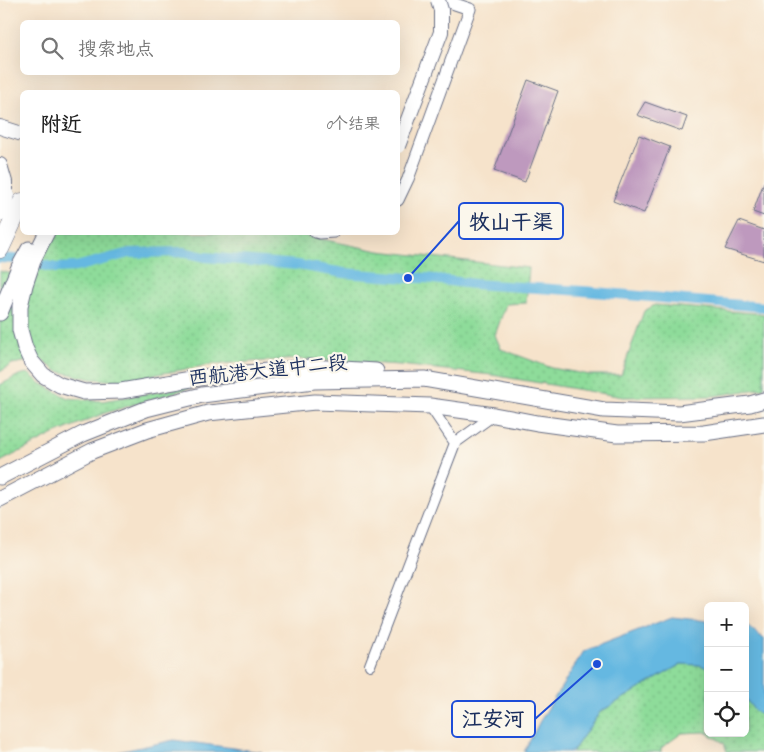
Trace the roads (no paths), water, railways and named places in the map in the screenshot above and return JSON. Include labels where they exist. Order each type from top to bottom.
[{"type":"highway","points":[[0,212],[5,195]]},
{"type":"highway","points":[[0,249],[20,206]]},
{"type":"main road","points":[[400,141],[441,32],[441,10],[438,0]]},
{"type":"main road","points":[[0,127],[20,133]]},
{"type":"main road","points":[[0,165],[5,182],[5,195]]},
{"type":"main road","points":[[0,313],[24,257],[40,235]]},
{"type":"main road","points":[[46,235],[34,258],[22,295],[20,330],[31,361],[43,375],[60,385],[84,392],[121,391],[203,377],[310,367],[373,371],[424,379]]},
{"type":"main road","name":"西航港大道中二段","points":[[0,477],[83,434],[146,409],[202,395],[314,381],[424,379],[604,410],[679,413],[750,404],[764,400]]},
{"type":"main road","name":"西航港大道中二段","points":[[0,499],[92,451],[147,430],[208,414],[315,402],[430,406],[617,434],[704,433],[764,424]]},
{"type":"street","points":[[400,196],[408,179],[470,9],[442,0]]},
{"type":"street","points":[[430,406],[455,443]]},
{"type":"street","points":[[370,665],[455,443],[494,415]]},
{"type":"water","points":[[672,617],[704,621],[704,667],[681,664],[600,712],[572,752],[524,752],[540,721],[584,651]]},
{"type":"water","points":[[749,627],[764,639],[764,717],[754,710],[749,703]]},
{"type":"water","points":[[174,740],[262,752],[118,752]]},
{"type":"waterway","points":[[0,258],[15,259],[56,268],[76,267],[129,253],[184,252],[205,257],[298,265],[344,273],[425,278],[474,284],[583,291],[764,307]]},
{"type":"place","name":"牧山干渠","points":[[408,278]]},
{"type":"place","name":"江安河","points":[[597,664]]}]
